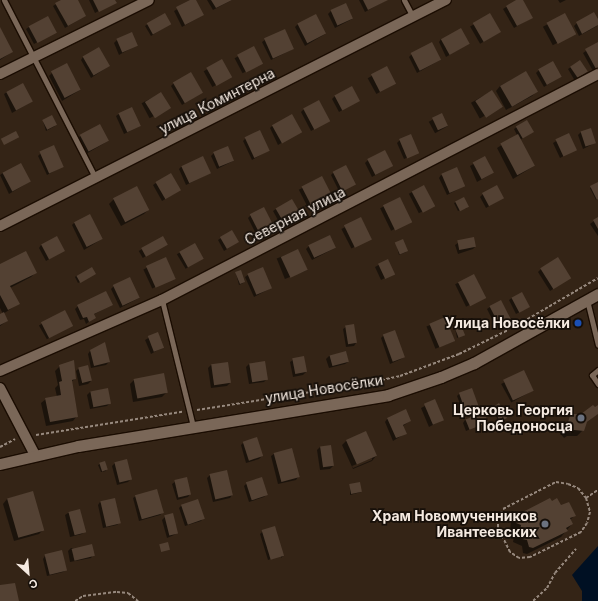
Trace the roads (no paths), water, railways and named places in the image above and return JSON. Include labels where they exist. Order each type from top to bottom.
[{"type":"street","points":[[0,74],[149,0]]},
{"type":"street","name":"улица Коминтерна","points":[[0,226],[446,0]]},
{"type":"street","name":"Северная улица","points":[[0,371],[162,300],[598,74]]},
{"type":"street","name":"улица Новосёлки","points":[[0,464],[35,455],[193,426],[396,392],[441,377],[474,363],[598,294]]},
{"type":"street","points":[[0,388],[35,455]]},
{"type":"lane","points":[[4,0],[95,178]]},
{"type":"lane","points":[[404,0],[413,17]]},
{"type":"lane","points":[[162,300],[193,426]]},
{"type":"lane","points":[[587,300],[598,345]]},
{"type":"lane","points":[[598,370],[592,375],[598,384]]},
{"type":"water","points":[[598,546],[598,601],[582,601],[582,591],[572,575]]},
{"type":"place","name":"Улица Новосёлки","points":[[578,323]]},
{"type":"place","name":"Церковь Георгия Победоносца","points":[[581,418]]},
{"type":"place","name":"Храм Новомученников Ивантеевских","points":[[545,524]]}]
